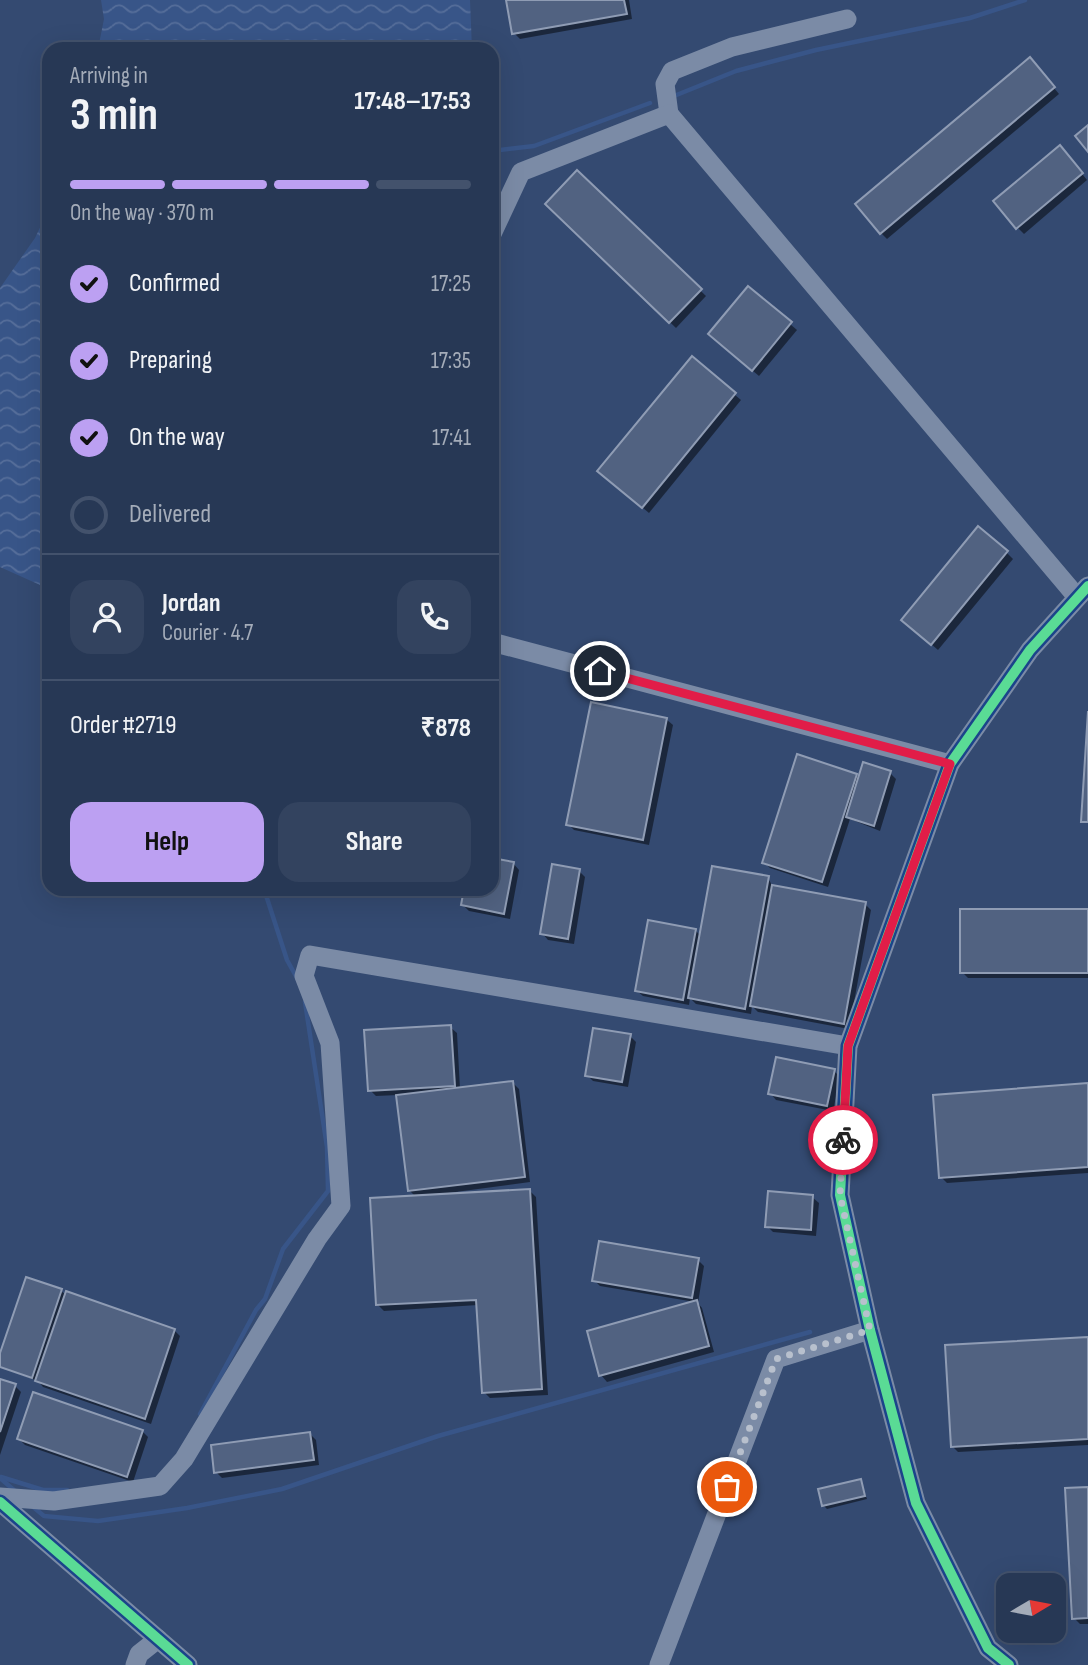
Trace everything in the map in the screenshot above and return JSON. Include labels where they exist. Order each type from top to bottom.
[{"type":"street","points":[[847,19],[732,47],[672,71],[665,84],[669,114],[1083,591],[1030,650],[950,764],[848,1046],[840,1195],[870,1330],[916,1503],[988,1648],[1009,1665]]},
{"type":"street","points":[[499,219],[521,172],[669,114]]},
{"type":"street","points":[[499,644],[950,764]]},
{"type":"street","points":[[12,1499],[54,1502],[160,1486],[184,1459],[317,1238],[341,1206],[330,1043],[304,976],[310,955],[848,1046]]},
{"type":"street","points":[[659,1665],[776,1359],[870,1330]]},
{"type":"street","points":[[12,1499],[188,1665]]},
{"type":"street","points":[[135,1665],[139,1654],[158,1639]]},
{"type":"water","points":[[101,0],[470,0],[472,42],[99,42],[104,19]]},
{"type":"water","points":[[42,224],[42,586],[0,567],[0,288]]},
{"type":"building","points":[[506,0],[624,0],[627,14],[512,34]]},
{"type":"building","points":[[1030,57],[1055,87],[880,234],[855,204]]},
{"type":"building","points":[[1088,125],[1088,152],[1075,136]]},
{"type":"building","points":[[1060,145],[1083,173],[1016,229],[993,201]]},
{"type":"building","points":[[577,170],[702,289],[669,323],[545,204]]},
{"type":"building","points":[[748,286],[792,322],[752,371],[708,334]]},
{"type":"building","points":[[692,356],[736,393],[642,508],[597,471]]},
{"type":"building","points":[[978,526],[1008,551],[931,645],[901,620]]},
{"type":"building","points":[[591,702],[667,718],[643,840],[566,825]]},
{"type":"building","points":[[1088,711],[1088,822],[1081,822]]},
{"type":"building","points":[[797,754],[857,774],[822,882],[762,863]]},
{"type":"building","points":[[863,762],[891,771],[874,826],[846,817]]},
{"type":"building","points":[[499,859],[514,862],[504,914],[461,905],[463,896],[499,896]]},
{"type":"building","points":[[552,864],[580,869],[568,939],[540,934]]},
{"type":"building","points":[[712,866],[769,876],[745,1009],[688,998]]},
{"type":"building","points":[[772,885],[866,902],[844,1024],[750,1006]]},
{"type":"building","points":[[960,909],[1088,909],[1088,973],[960,973]]},
{"type":"building","points":[[648,920],[696,929],[683,1000],[635,991]]},
{"type":"building","points":[[451,1025],[455,1086],[368,1091],[364,1030]]},
{"type":"building","points":[[593,1028],[631,1034],[622,1082],[585,1076]]},
{"type":"building","points":[[776,1057],[835,1069],[827,1106],[768,1094]]},
{"type":"building","points":[[513,1081],[525,1177],[408,1191],[396,1095]]},
{"type":"building","points":[[1088,1083],[1088,1167],[939,1178],[933,1095]]},
{"type":"building","points":[[530,1189],[542,1389],[482,1393],[476,1300],[376,1305],[370,1198]]},
{"type":"building","points":[[768,1191],[813,1195],[811,1230],[765,1227]]},
{"type":"building","points":[[599,1241],[699,1258],[692,1298],[592,1281]]},
{"type":"building","points":[[26,1277],[62,1289],[32,1378],[0,1367],[0,1353]]},
{"type":"building","points":[[66,1291],[175,1329],[145,1419],[35,1381]]},
{"type":"building","points":[[697,1300],[709,1346],[599,1376],[587,1331]]},
{"type":"building","points":[[1088,1337],[1088,1439],[951,1447],[945,1345]]},
{"type":"building","points":[[0,1379],[16,1384],[0,1432]]},
{"type":"building","points":[[33,1392],[143,1430],[127,1477],[17,1439]]},
{"type":"building","points":[[310,1432],[314,1460],[214,1473],[211,1445]]},
{"type":"building","points":[[861,1479],[865,1496],[822,1506],[818,1489]]},
{"type":"building","points":[[1088,1487],[1088,1618],[1072,1619],[1065,1488]]},
{"type":"waterway","points":[[674,96],[736,71],[816,50],[970,18],[1025,0]]},
{"type":"waterway","points":[[499,150],[534,146],[650,103]]},
{"type":"waterway","points":[[266,896],[287,960],[297,978]]},
{"type":"waterway","points":[[200,1414],[256,1310],[265,1299],[283,1249],[328,1191],[327,1147],[305,1002]]},
{"type":"waterway","points":[[32,1506],[44,1516],[98,1521],[187,1508],[282,1489],[438,1436],[810,1332]]},
{"type":"waterway","points":[[1,1477],[43,1490],[67,1490]]},
{"type":"waterway","points":[[0,1478],[15,1491]]},
{"type":"cycle path","points":[[1009,1665],[988,1648],[916,1503],[870,1330],[840,1195],[848,1046],[950,764],[1030,650],[1088,586]]},
{"type":"cycle path","points":[[0,1502],[188,1665]]},
{"type":"way so far","points":[[727,1487],[776,1359],[870,1330],[840,1195],[843,1140]]},
{"type":"route","points":[[600,671],[950,764],[848,1046],[843,1140]]}]
